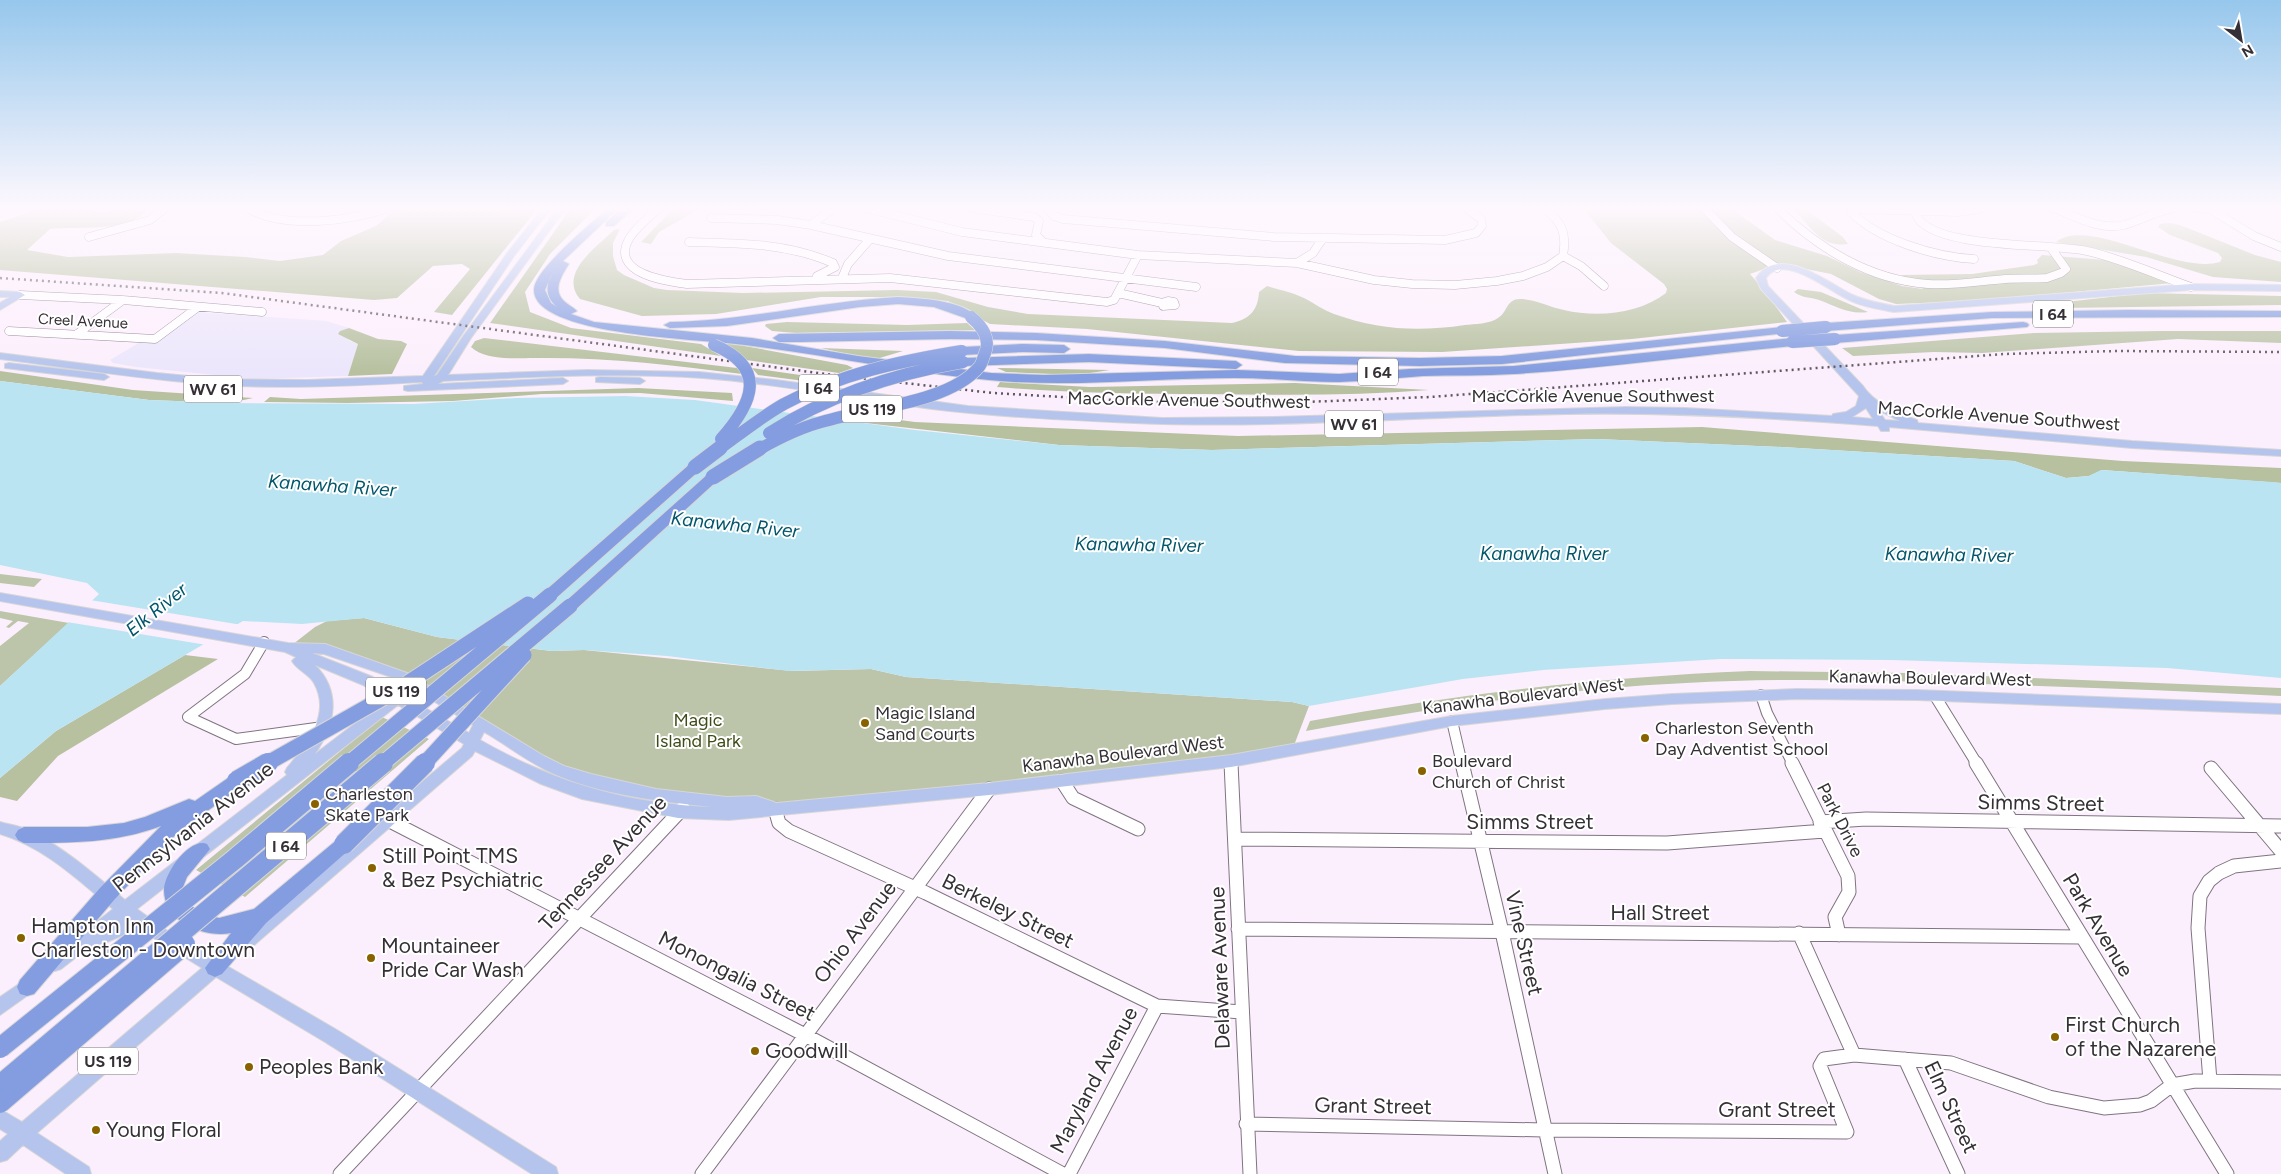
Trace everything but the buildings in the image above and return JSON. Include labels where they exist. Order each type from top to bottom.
[{"type":"highway","name":"US 119","points":[[557,263],[544,276],[539,290],[541,296],[549,308],[569,319],[593,325],[652,328],[719,322],[894,300],[923,301],[939,304],[971,317],[980,324],[988,340],[987,354],[984,360],[966,378],[953,386],[923,398],[848,414],[783,435],[713,477]]},
{"type":"highway","name":"US 119","points":[[567,263],[554,276],[553,294],[561,305],[578,314],[652,328],[714,345],[736,356],[748,372],[751,391],[747,406],[737,421],[695,467]]},
{"type":"highway","name":"I 64","points":[[0,1048],[235,860],[550,595],[695,467],[763,418],[830,383],[887,365],[1023,348],[1159,351],[1294,359],[1420,362],[1502,360],[1782,331],[1992,315],[2128,313],[2281,314]]},
{"type":"highway","name":"I 64","points":[[0,1085],[570,606],[713,477],[776,428],[827,400],[882,379],[963,357],[1089,358],[1418,373],[1514,370],[1792,342],[2008,325],[2139,322],[2281,324]]},
{"type":"highway","points":[[652,328],[793,339],[862,339],[948,335],[1025,336],[1209,348],[1294,359]]},
{"type":"highway","points":[[652,328],[752,342],[858,360],[991,377],[1044,379],[1237,374],[1339,378],[1418,373]]},
{"type":"highway","name":"US 119","points":[[27,987],[107,894],[174,825],[237,782],[397,690],[522,607],[550,595]]},
{"type":"highway","name":"US 119","points":[[215,968],[234,942],[259,916],[344,844],[420,769],[570,606]]},
{"type":"highway","points":[[24,835],[67,835],[124,830],[166,817],[237,782]]},
{"type":"highway","points":[[0,1103],[272,870],[299,835]]},
{"type":"highway","points":[[201,849],[182,867],[176,879],[173,892],[177,902],[185,912],[194,920],[215,926],[259,916]]},
{"type":"highway","points":[[0,1039],[128,945]]},
{"type":"main road","points":[[428,383],[440,357],[505,263]]},
{"type":"main road","points":[[428,383],[441,378],[522,263]]},
{"type":"main road","points":[[1885,429],[1864,396],[1764,287],[1762,275],[1765,272],[1777,268],[1808,272],[1850,297],[1868,304],[1894,308],[2191,287],[2281,288]]},
{"type":"main road","points":[[0,294],[20,295]]},
{"type":"main road","points":[[0,307],[20,295]]},
{"type":"main road","name":"WV 61","points":[[0,356],[202,381],[319,383],[384,380],[428,383]]},
{"type":"main road","points":[[384,380],[414,374],[430,366],[440,357]]},
{"type":"main road","points":[[454,357],[454,364],[459,370],[485,375]]},
{"type":"main road","name":"WV 61","points":[[0,365],[223,390],[332,390],[428,383]]},
{"type":"main road","name":"MacCorkle Avenue Southwest","points":[[441,378],[485,375],[620,372],[704,376],[997,412],[1135,420],[1276,420],[1588,411],[1745,414],[2164,455],[2281,461]]},
{"type":"main road","name":"MacCorkle Avenue Southwest","points":[[428,383],[658,381],[726,385],[984,418],[1155,427],[1288,427],[1544,418],[1638,419],[2025,435],[2281,453]]},
{"type":"main road","points":[[1745,414],[1849,415],[1861,408],[1864,396]]},
{"type":"main road","points":[[1864,396],[1895,416],[1914,422],[2025,435]]},
{"type":"main road","name":"Kanawha Boulevard West","points":[[0,597],[236,639],[264,642],[288,648],[368,681],[470,741],[540,778],[582,793],[614,801],[678,812],[729,814],[1062,781],[1230,761],[1452,722],[1605,704],[1761,695],[1935,696],[2279,711]]},
{"type":"main road","points":[[268,798],[306,755],[323,727],[326,711],[326,694],[323,685],[314,671],[296,659],[288,648]]},
{"type":"main road","name":"Kanawha Boulevard West","points":[[288,648],[325,649],[385,669],[416,684],[539,760],[559,770],[656,795],[727,803],[756,802],[775,809]]},
{"type":"main road","name":"Pennsylvania Avenue","points":[[0,1007],[201,849],[416,684]]},
{"type":"main road","points":[[215,968],[467,752],[470,741],[481,723]]},
{"type":"main road","points":[[0,828],[24,835],[81,873],[146,925],[340,1042],[549,1174]]},
{"type":"main road","points":[[71,952],[118,930],[146,925]]},
{"type":"main road","name":"US 119","points":[[0,1153],[215,968]]},
{"type":"main road","points":[[0,1118],[24,1132],[82,1174]]},
{"type":"street","points":[[629,263],[633,268],[645,275],[672,283],[755,283],[842,278],[890,278],[1097,302],[1114,300],[1133,263]]},
{"type":"street","points":[[833,263],[834,267]]},
{"type":"street","points":[[1005,263],[1196,287]]},
{"type":"street","points":[[1293,263],[1374,280],[1412,284],[1455,285],[1497,281],[1523,276],[1553,263]]},
{"type":"street","points":[[1575,263],[1604,286]]},
{"type":"street","points":[[1769,263],[1777,268]]},
{"type":"street","points":[[1856,263],[1868,269],[1906,281],[1960,284],[2046,278],[2062,274],[2066,269],[2061,263]]},
{"type":"street","points":[[2121,263],[2191,287]]},
{"type":"street","points":[[802,280],[821,275],[834,267],[848,264]]},
{"type":"street","points":[[842,278],[848,264]]},
{"type":"street","points":[[1118,293],[1162,303]]},
{"type":"street","points":[[20,295],[124,300],[262,312]]},
{"type":"street","points":[[77,334],[124,300]]},
{"type":"street","name":"Creel Avenue","points":[[9,331],[155,339],[198,307]]},
{"type":"street","points":[[264,642],[246,674],[188,717],[236,739],[323,727]]},
{"type":"street","name":"Park Drive","points":[[1761,695],[1767,713],[1850,884],[1846,901],[1837,910],[1835,917],[1838,935]]},
{"type":"street","name":"Park Avenue","points":[[1935,696],[2227,1174]]},
{"type":"street","name":"Vine Street","points":[[1452,722],[1502,932],[1555,1174]]},
{"type":"street","name":"Delaware Avenue","points":[[1230,761],[1235,839],[1246,1124],[1250,1174]]},
{"type":"street","points":[[2211,768],[2262,826],[2281,851]]},
{"type":"street","points":[[1062,781],[1074,798],[1138,829]]},
{"type":"street","name":"Ohio Avenue","points":[[702,1174],[914,888],[990,789]]},
{"type":"street","name":"Tennessee Avenue","points":[[340,1174],[581,919],[691,799]]},
{"type":"street","name":"Berkeley Street","points":[[775,809],[779,823],[789,831],[914,888],[1157,1006],[1242,1012]]},
{"type":"street","name":"Monongalia Street","points":[[388,820],[805,1035],[1063,1174]]},
{"type":"street","name":"Simms Street","points":[[1235,839],[1673,843],[1822,827],[1866,820],[2281,826]]},
{"type":"street","points":[[2210,1081],[2198,928],[2200,896],[2209,881],[2219,873],[2234,866],[2281,861]]},
{"type":"street","name":"Hall Street","points":[[1238,929],[2081,937]]},
{"type":"street","points":[[1799,933],[1854,1055]]},
{"type":"street","name":"Maryland Avenue","points":[[1070,1174],[1157,1006]]},
{"type":"street","name":"Grant Street","points":[[1246,1124],[1544,1130],[1847,1132],[1820,1066],[1824,1059],[1854,1055],[1951,1063],[2048,1098],[2104,1108],[2140,1105],[2151,1101],[2172,1086],[2195,1081],[2281,1082]]},
{"type":"street","name":"Elm Street","points":[[1905,1058],[1958,1174]]},
{"type":"shaded area","points":[[194,312],[326,321],[349,328],[340,331],[350,341],[358,344],[348,376],[254,379],[136,367],[113,363],[110,360],[142,341],[166,335]]},
{"type":"green space","points":[[0,263],[494,263],[452,315],[434,312],[470,269],[462,264],[433,266],[397,298],[374,300],[0,270]]},
{"type":"green space","points":[[532,263],[544,263],[525,292],[530,312],[571,328],[701,344],[721,356],[490,323]]},
{"type":"green space","points":[[581,263],[615,263],[617,270],[624,275],[654,288],[667,290],[743,293],[897,290],[936,292],[988,307],[1028,314],[1232,323],[1244,319],[1252,313],[1257,304],[1259,292],[1267,286],[1299,296],[1330,312],[1351,319],[1383,326],[1415,329],[1477,324],[1495,320],[1512,301],[1520,299],[1531,300],[1558,309],[1590,314],[1631,310],[1643,306],[1666,293],[1667,289],[1664,284],[1637,263],[1841,263],[1860,272],[1902,286],[1923,289],[1901,275],[1972,274],[2034,265],[2038,263],[2114,263],[2173,283],[1973,301],[1896,304],[1879,299],[1831,274],[1786,265],[1750,274],[1787,322],[1632,339],[1442,352],[1299,351],[1087,329],[990,324],[948,301],[896,297],[821,297],[716,314],[642,316],[580,299],[574,289],[574,280]]},
{"type":"green space","points":[[2165,263],[2281,263],[2281,282],[2213,277]]},
{"type":"green space","points":[[1798,289],[1821,292],[1868,312],[1849,311],[1803,296],[1794,292]]},
{"type":"green space","points":[[2145,293],[2281,296],[2281,305],[2060,308],[2057,303]]},
{"type":"green space","points":[[787,322],[907,325],[967,323],[975,330],[796,333],[772,331],[765,326],[766,324]]},
{"type":"green space","points":[[349,328],[378,339],[401,341],[407,344],[392,374],[348,376],[358,344],[338,334],[340,331]]},
{"type":"green space","points":[[2281,331],[2281,343],[2178,339],[1982,353],[1934,352],[1853,356],[1842,348],[2034,333]]},
{"type":"green space","points":[[484,338],[737,368],[742,374],[612,360],[493,357],[484,355],[471,347],[475,341]]},
{"type":"green space","points":[[723,342],[847,365],[853,368],[839,373],[746,360]]},
{"type":"green space","points":[[821,348],[903,351],[873,360]]},
{"type":"green space","points":[[752,368],[821,378],[812,382],[758,375]]},
{"type":"green space","points":[[997,368],[1110,370],[1077,375],[1006,372]]},
{"type":"green space","points":[[0,371],[133,390],[253,398],[230,403],[149,400],[0,381]]},
{"type":"green space","points":[[1000,382],[1090,387],[1295,383],[1429,390],[1317,395],[1127,393],[1049,391],[997,387]]},
{"type":"green space","points":[[638,388],[732,393],[733,401],[640,393],[542,394],[453,401],[264,402],[270,397],[301,399]]},
{"type":"green space","points":[[869,416],[915,422],[1238,436],[1702,427],[2123,461],[2281,468],[2281,483],[2102,470],[2089,476],[2066,478],[2014,461],[1782,447],[1597,439],[1212,450],[1059,445],[865,423]]},
{"type":"green space","points":[[0,574],[42,579],[34,587],[0,583]]},
{"type":"green space","points":[[0,611],[69,623],[0,686],[0,646],[29,623],[18,621],[9,628],[6,627],[13,621],[0,618]]},
{"type":"green space","name":"Magic Island Park","points":[[364,618],[437,637],[552,651],[584,650],[793,671],[871,669],[906,677],[1292,702],[1309,706],[1293,748],[775,809],[727,803],[591,780],[506,738],[363,661],[288,648],[315,627],[327,621]]},
{"type":"green space","points":[[185,655],[218,659],[58,756],[17,801],[0,797],[0,778],[56,731]]},
{"type":"green space","points":[[1750,671],[1907,673],[2281,688],[2281,696],[1889,681],[1727,681],[1638,686],[1543,695],[1448,707],[1306,731],[1310,721],[1474,695],[1584,682]]},
{"type":"green space","name":"Charleston Skate Park","points":[[382,717],[429,739],[245,897],[196,870]]},
{"type":"water","points":[[0,381],[149,400],[230,403],[414,404],[516,398],[625,396],[695,400],[915,430],[1059,445],[1212,450],[1597,439],[1782,447],[2014,461],[2066,478],[2089,476],[2101,470],[2281,483],[2281,678],[2167,668],[1890,660],[1721,659],[1543,670],[1463,679],[1309,706],[1292,702],[906,677],[871,669],[789,671],[667,656],[584,650],[552,651],[437,637],[364,618],[302,624],[243,621],[56,731],[0,778],[0,686],[99,594],[87,583],[0,565]]},
{"type":"pier","points":[[90,600],[242,625],[207,645],[67,622]]},
{"type":"railway","points":[[0,278],[222,293],[833,375],[993,393],[1149,402],[1305,402],[1430,397],[2004,354],[2116,351],[2281,352]]},
{"type":"place","name":"Magic Island Sand Courts","points":[[865,723]]},
{"type":"place","name":"Charleston Seventh Day Adventist School","points":[[1645,738]]},
{"type":"place","name":"Boulevard Church of Christ","points":[[1422,771]]},
{"type":"place","name":"Charleston Skate Park","points":[[315,804]]},
{"type":"place","name":"Still Point TMS & Bez Psychiatric","points":[[372,868]]},
{"type":"place","name":"Hampton Inn Charleston - Downtown","points":[[21,938]]},
{"type":"place","name":"Mountaineer Pride Car Wash","points":[[371,958]]},
{"type":"place","name":"First Church of the Nazarene","points":[[2055,1037]]},
{"type":"place","name":"Goodwill","points":[[755,1051]]},
{"type":"place","name":"Peoples Bank","points":[[249,1067]]},
{"type":"place","name":"Young Floral","points":[[96,1130]]},
{"type":"water label","name":"Kanawha River","points":[[332,485]]},
{"type":"water label","name":"Kanawha River","points":[[735,524]]},
{"type":"water label","name":"Kanawha River","points":[[1139,544]]},
{"type":"water label","name":"Kanawha River","points":[[1544,553]]},
{"type":"water label","name":"Kanawha River","points":[[1949,554]]},
{"type":"water label","name":"Elk River","points":[[156,609]]}]
